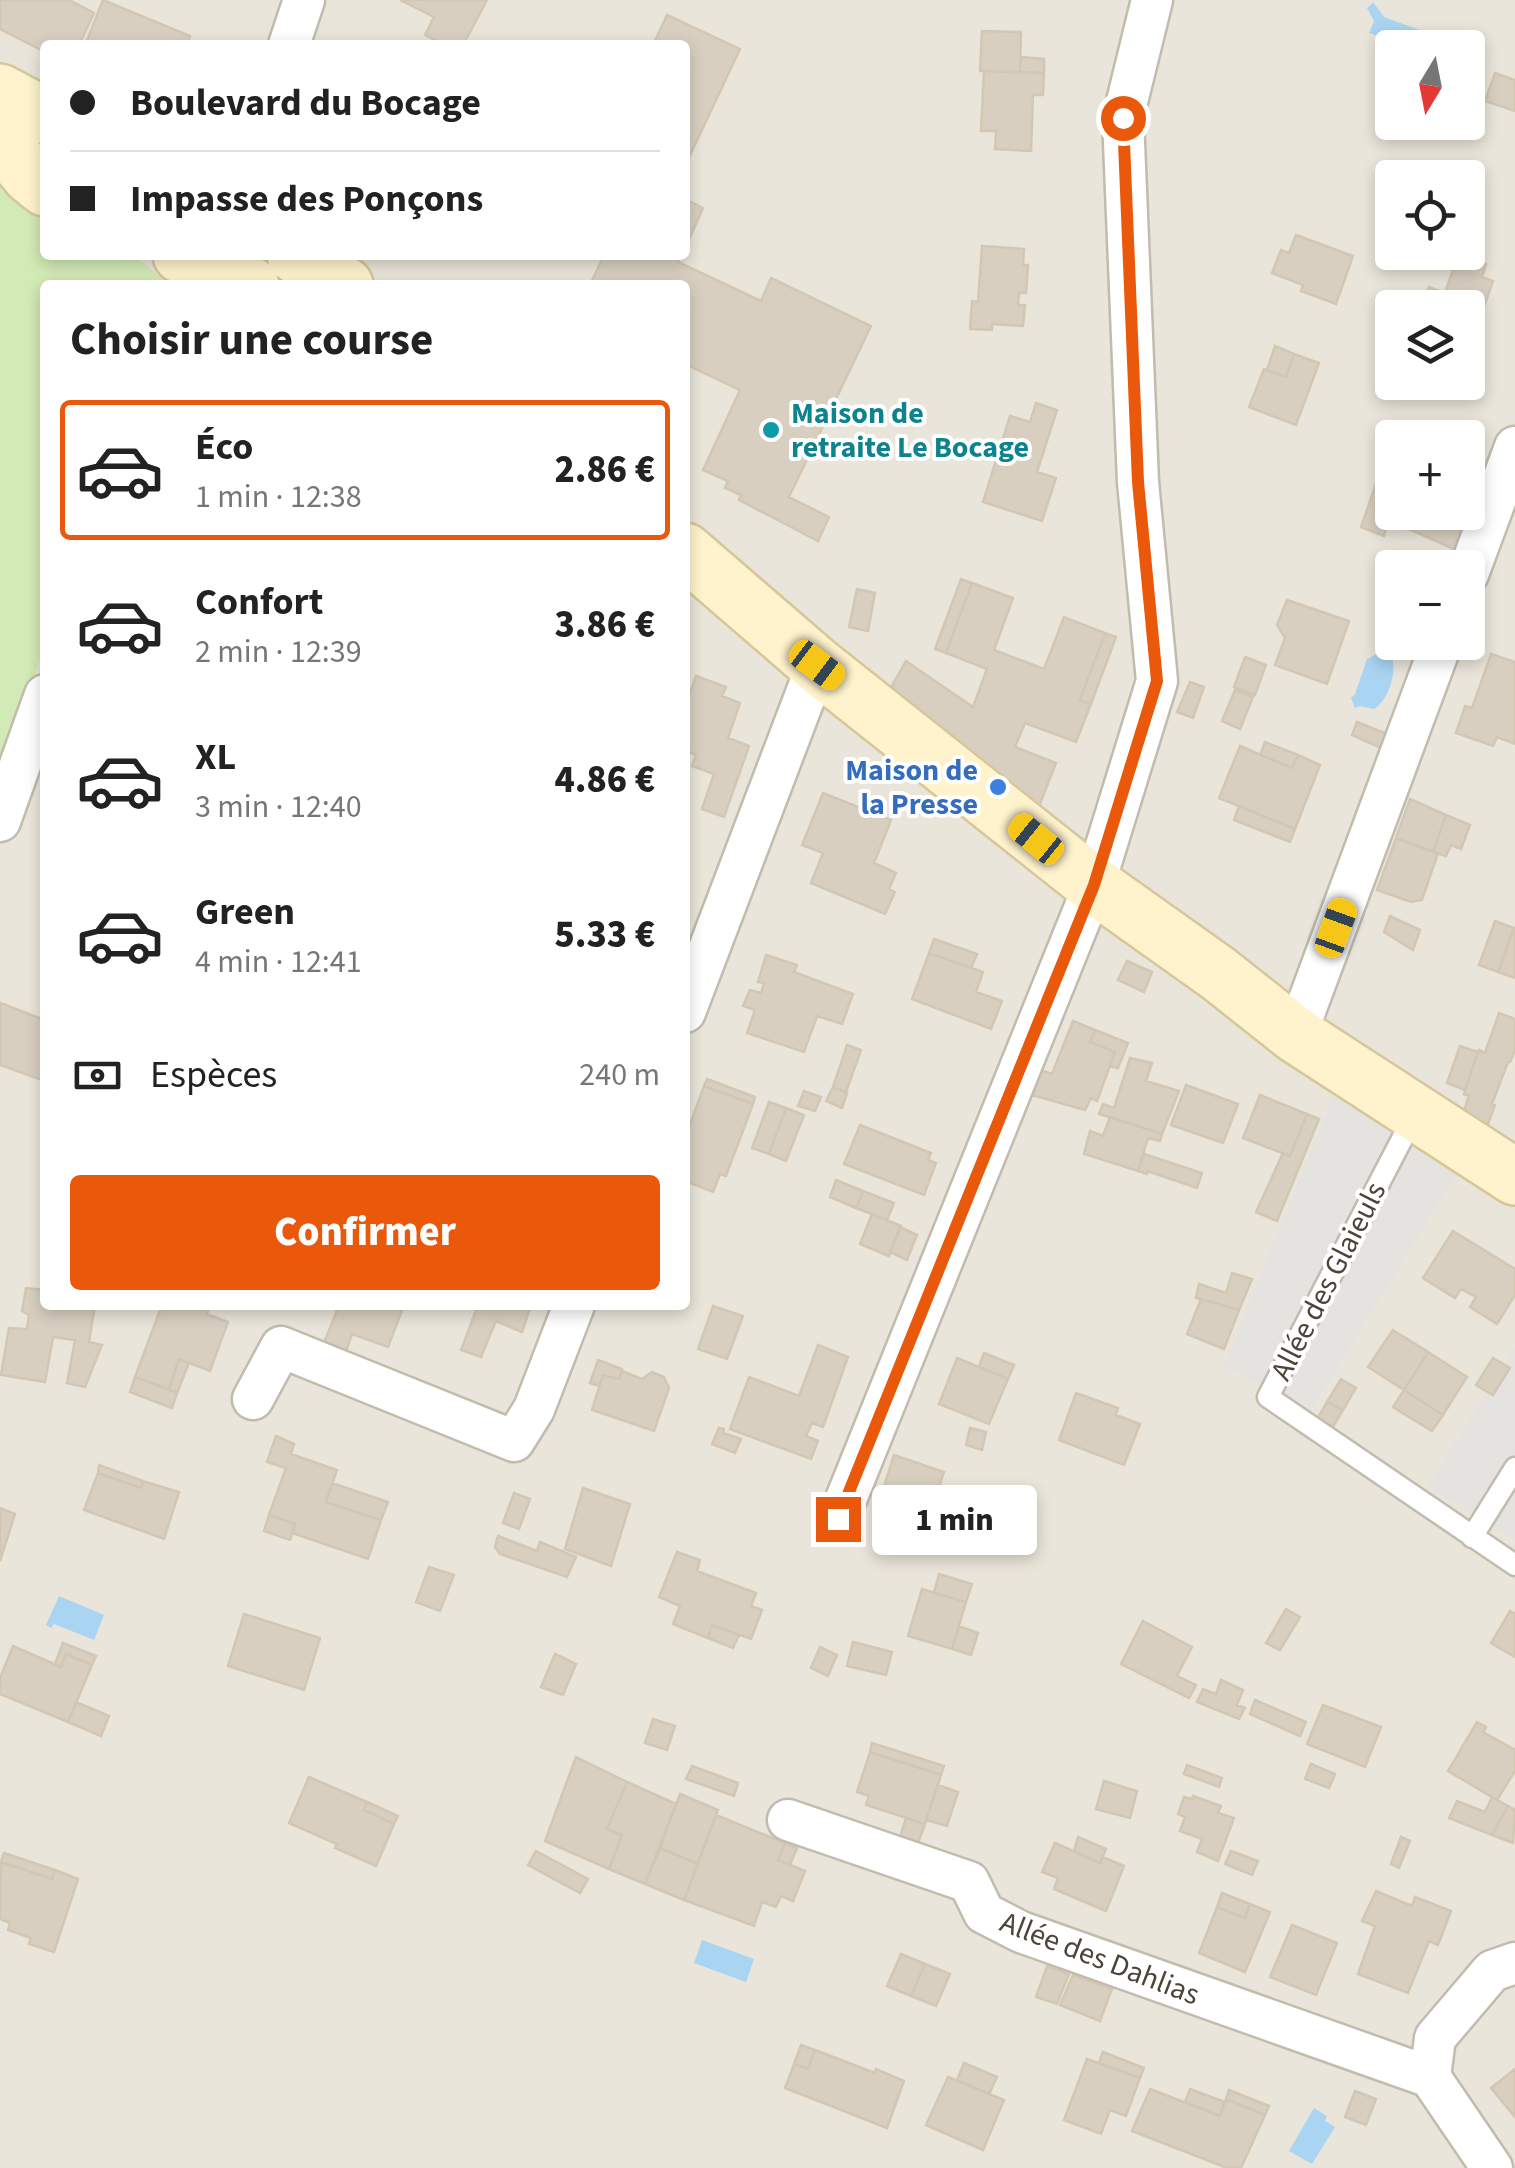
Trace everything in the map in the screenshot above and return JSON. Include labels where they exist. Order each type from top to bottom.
[{"type":"street","points":[[291,40],[304,0]]},
{"type":"street","points":[[838,1519],[1094,885],[1157,681],[1138,482],[1123,118],[1152,0]]},
{"type":"street","points":[[0,92],[40,113]]},
{"type":"street","points":[[0,139],[40,184]]},
{"type":"street","points":[[195,260],[246,277]]},
{"type":"street","points":[[303,260],[337,280]]},
{"type":"street","points":[[1477,550],[1515,447]]},
{"type":"street","points":[[690,555],[817,665],[1094,885],[1219,974],[1296,1035],[1515,1177]]},
{"type":"street","points":[[1296,1035],[1435,660]]},
{"type":"street","points":[[690,999],[817,665]]},
{"type":"street","points":[[0,822],[40,709]]},
{"type":"street","points":[[253,1399],[281,1347],[514,1441],[534,1409],[572,1310]]},
{"type":"street","name":"Allée des Dahlias","points":[[788,1820],[969,1882],[984,1913],[1020,1932],[1430,2078]]},
{"type":"street","points":[[1492,2168],[1430,2078],[1435,2038],[1492,1971],[1515,1963]]},
{"type":"lane","name":"Allée des Glaieuls","points":[[1416,1112],[1268,1397],[1515,1565]]},
{"type":"lane","points":[[1472,1538],[1515,1468]]},
{"type":"shaded area","points":[[0,0],[1515,0],[1515,2168],[0,2168]]},
{"type":"shaded area","points":[[1333,1096],[1456,1175],[1309,1414],[1224,1366]]},
{"type":"shaded area","points":[[1515,1347],[1515,1539],[1427,1487]]},
{"type":"green space","points":[[0,172],[40,214],[40,260],[140,260],[164,280],[40,280],[40,660],[0,770]]},
{"type":"water","points":[[1373,2],[1384,17],[1420,30],[1369,33],[1374,21],[1367,8]]},
{"type":"water","points":[[1375,655],[1375,660],[1392,660],[1390,686],[1374,709],[1355,708],[1351,698],[1367,659]]},
{"type":"water","points":[[59,1596],[104,1615],[94,1640],[54,1624],[51,1628],[46,1625]]},
{"type":"water","points":[[702,1940],[754,1959],[746,1982],[694,1963]]},
{"type":"water","points":[[1314,2108],[1335,2127],[1312,2164],[1289,2151]]},
{"type":"building","points":[[0,0],[69,0],[94,13],[81,40],[40,40],[40,49],[0,29]]},
{"type":"building","points":[[103,0],[190,36],[189,40],[87,40]]},
{"type":"building","points":[[400,0],[487,0],[466,40],[435,40],[425,35],[434,17]]},
{"type":"building","points":[[667,15],[740,49],[690,155],[690,40],[655,40]]},
{"type":"building","points":[[982,31],[1021,32],[1020,72],[980,71]]},
{"type":"building","points":[[1021,57],[1044,59],[1044,73],[1020,72]]},
{"type":"building","points":[[984,71],[1044,73],[1043,95],[1033,95],[1031,151],[995,149],[996,131],[981,131]]},
{"type":"building","points":[[1495,73],[1515,80],[1515,111],[1485,101]]},
{"type":"building","points":[[690,202],[703,208],[690,237]]},
{"type":"building","points":[[1296,235],[1353,256],[1336,304],[1301,291],[1303,285],[1272,273],[1281,250],[1289,253]]},
{"type":"building","points":[[982,246],[1024,249],[1023,265],[1028,265],[1026,293],[1019,293],[1018,305],[1025,305],[1023,326],[992,324],[992,330],[970,329],[972,301],[978,302]]},
{"type":"building","name":"Maison de retraite Le Bocage","points":[[602,260],[679,260],[761,301],[771,278],[871,326],[789,497],[829,517],[818,541],[739,500],[741,495],[725,488],[728,481],[703,470],[740,390],[690,366],[690,280],[592,280]]},
{"type":"building","points":[[1453,270],[1484,270],[1482,277],[1493,281],[1485,304],[1485,290],[1446,290]]},
{"type":"building","points":[[1275,346],[1294,354],[1286,377],[1267,370]]},
{"type":"building","points":[[1294,354],[1319,363],[1296,425],[1249,407],[1264,369],[1286,377]]},
{"type":"building","points":[[1036,403],[1057,410],[1037,472],[1056,478],[1042,521],[983,502],[1010,416],[1030,422]]},
{"type":"building","points":[[1375,487],[1375,530],[1386,530],[1384,536],[1361,527]]},
{"type":"building","points":[[1411,530],[1482,530],[1475,550],[1454,549]]},
{"type":"building","points":[[961,579],[972,583],[946,653],[935,649]]},
{"type":"building","points":[[972,583],[1013,598],[994,650],[1044,669],[1064,617],[1105,633],[1080,700],[1091,704],[1076,742],[1025,723],[1015,747],[1056,763],[1036,814],[889,691],[906,661],[973,707],[987,669],[946,653]]},
{"type":"building","points":[[857,589],[875,593],[868,631],[849,627]]},
{"type":"building","points":[[1287,600],[1349,621],[1327,684],[1275,665],[1285,638],[1277,625]]},
{"type":"building","points":[[1105,633],[1116,637],[1091,704],[1080,700]]},
{"type":"building","points":[[1491,654],[1515,662],[1515,744],[1497,737],[1493,746],[1456,733],[1465,706],[1472,708]]},
{"type":"building","points":[[1245,657],[1266,665],[1255,695],[1234,687]]},
{"type":"building","points":[[696,676],[726,687],[722,696],[740,703],[728,738],[749,746],[724,817],[702,809],[714,774],[692,766],[696,755],[690,753],[690,693]]},
{"type":"building","points":[[1190,682],[1204,687],[1193,718],[1177,712]]},
{"type":"building","points":[[1235,690],[1253,697],[1240,729],[1222,721]]},
{"type":"building","points":[[1357,722],[1392,736],[1386,750],[1352,735]]},
{"type":"building","points":[[1265,742],[1298,755],[1292,768],[1260,755]]},
{"type":"building","points":[[1240,746],[1292,768],[1298,755],[1320,765],[1295,829],[1219,798]]},
{"type":"building","points":[[823,793],[891,820],[874,863],[896,873],[889,889],[895,892],[885,914],[811,883],[823,853],[802,845]]},
{"type":"building","points":[[1410,799],[1446,815],[1433,852],[1396,838]]},
{"type":"building","points":[[1239,806],[1295,829],[1290,842],[1234,820]]},
{"type":"building","points":[[1446,815],[1470,825],[1461,849],[1451,845],[1446,856],[1433,852]]},
{"type":"building","points":[[1396,838],[1438,853],[1422,900],[1411,902],[1377,890]]},
{"type":"building","points":[[1390,916],[1420,930],[1413,950],[1384,932]]},
{"type":"building","points":[[1495,921],[1514,928],[1498,972],[1479,965]]},
{"type":"building","points":[[1515,928],[1515,978],[1498,972]]},
{"type":"building","points":[[934,939],[977,954],[971,968],[929,953]]},
{"type":"building","points":[[929,953],[983,972],[976,992],[1002,1001],[991,1029],[912,999]]},
{"type":"building","points":[[766,955],[797,965],[794,972],[853,994],[842,1024],[817,1016],[804,1052],[747,1033],[755,1010],[743,1006],[750,990],[761,993],[764,983],[758,982]]},
{"type":"building","points":[[1127,961],[1152,972],[1144,992],[1118,980]]},
{"type":"building","points":[[0,1003],[40,1018],[40,1079],[0,1065]]},
{"type":"building","points":[[1499,1013],[1515,1019],[1515,1050],[1486,1129],[1463,1114],[1469,1096],[1464,1094],[1478,1052],[1485,1053]]},
{"type":"building","points":[[1073,1021],[1095,1030],[1090,1042],[1115,1052],[1097,1101],[1091,1098],[1085,1110],[1028,1094],[1038,1069],[1052,1074]]},
{"type":"building","points":[[1095,1030],[1128,1043],[1118,1068],[1110,1066],[1115,1052],[1090,1042]]},
{"type":"building","points":[[847,1045],[861,1050],[846,1092],[833,1087]]},
{"type":"building","points":[[1460,1046],[1478,1052],[1465,1090],[1447,1083]]},
{"type":"building","points":[[1130,1058],[1152,1063],[1146,1081],[1179,1091],[1162,1134],[1099,1114],[1103,1104],[1114,1108]]},
{"type":"building","points":[[707,1079],[755,1097],[753,1104],[704,1086]]},
{"type":"building","points":[[1186,1085],[1238,1104],[1223,1143],[1171,1125]]},
{"type":"building","points":[[704,1086],[753,1104],[726,1176],[720,1174],[713,1192],[690,1183],[690,1124]]},
{"type":"building","points":[[833,1087],[847,1093],[842,1108],[826,1101]]},
{"type":"building","points":[[804,1091],[821,1097],[815,1111],[798,1106]]},
{"type":"building","points":[[1260,1095],[1307,1114],[1290,1156],[1243,1138]]},
{"type":"building","points":[[769,1102],[786,1108],[769,1154],[752,1148]]},
{"type":"building","points":[[786,1108],[804,1115],[786,1161],[769,1154]]},
{"type":"building","points":[[1307,1114],[1319,1119],[1277,1221],[1256,1212],[1283,1153],[1290,1156]]},
{"type":"building","points":[[1110,1117],[1162,1134],[1160,1141],[1148,1138],[1138,1171],[1084,1154],[1090,1131],[1103,1136]]},
{"type":"building","points":[[860,1125],[931,1153],[928,1160],[936,1163],[924,1195],[844,1164]]},
{"type":"building","points":[[1144,1154],[1202,1173],[1197,1188],[1138,1171]]},
{"type":"building","points":[[836,1180],[863,1191],[856,1208],[830,1197]]},
{"type":"building","points":[[863,1191],[894,1203],[887,1220],[856,1208]]},
{"type":"building","points":[[872,1214],[901,1226],[889,1256],[860,1244]]},
{"type":"building","points":[[900,1227],[917,1235],[907,1260],[890,1252]]},
{"type":"building","points":[[1453,1231],[1515,1269],[1515,1295],[1497,1324],[1470,1307],[1476,1297],[1461,1289],[1455,1298],[1423,1278]]},
{"type":"building","points":[[1232,1273],[1252,1279],[1239,1310],[1196,1298],[1199,1284],[1226,1293]]},
{"type":"building","points":[[26,1288],[40,1290],[40,1310],[94,1310],[89,1342],[102,1345],[85,1387],[67,1383],[75,1340],[53,1337],[45,1382],[1,1375],[9,1328],[27,1329],[29,1315],[22,1311]]},
{"type":"building","points":[[1201,1299],[1239,1310],[1224,1349],[1187,1334]]},
{"type":"building","points":[[713,1306],[743,1316],[727,1359],[698,1349]]},
{"type":"building","points":[[160,1310],[208,1310],[207,1314],[228,1322],[210,1371],[179,1359],[169,1389],[135,1377]]},
{"type":"building","points":[[337,1310],[402,1310],[388,1347],[352,1334],[346,1351],[324,1343]]},
{"type":"building","points":[[476,1310],[529,1310],[522,1332],[496,1321],[481,1357],[461,1350]]},
{"type":"building","points":[[1393,1330],[1428,1352],[1404,1390],[1368,1367]]},
{"type":"building","points":[[818,1345],[848,1357],[823,1427],[812,1423],[806,1436],[818,1441],[811,1459],[730,1429],[749,1377],[799,1396]]},
{"type":"building","points":[[1428,1352],[1467,1377],[1443,1415],[1404,1390]]},
{"type":"building","points":[[984,1353],[1014,1365],[1008,1379],[979,1367]]},
{"type":"building","points":[[957,1358],[1008,1379],[989,1424],[939,1404]]},
{"type":"building","points":[[1493,1358],[1510,1368],[1493,1395],[1476,1385]]},
{"type":"building","points":[[179,1359],[189,1363],[177,1393],[169,1389]]},
{"type":"building","points":[[598,1360],[622,1369],[619,1379],[603,1375],[599,1386],[590,1383]]},
{"type":"building","points":[[622,1371],[642,1379],[652,1372],[664,1377],[669,1388],[654,1431],[592,1410],[603,1375],[619,1379]]},
{"type":"building","points":[[135,1377],[177,1393],[172,1408],[130,1392]]},
{"type":"building","points":[[1341,1379],[1356,1388],[1343,1410],[1327,1402]]},
{"type":"building","points":[[1404,1390],[1443,1415],[1432,1431],[1393,1407]]},
{"type":"building","points":[[1076,1393],[1118,1408],[1116,1415],[1140,1424],[1124,1465],[1059,1440]]},
{"type":"building","points":[[1327,1402],[1343,1410],[1331,1430],[1316,1421]]},
{"type":"building","points":[[719,1428],[741,1439],[735,1453],[712,1444]]},
{"type":"building","points":[[970,1428],[986,1432],[982,1450],[966,1445]]},
{"type":"building","points":[[276,1436],[294,1444],[291,1454],[337,1470],[326,1502],[381,1520],[368,1559],[292,1533],[295,1524],[269,1515],[286,1468],[267,1462]]},
{"type":"building","points":[[894,1455],[944,1472],[925,1528],[876,1511]]},
{"type":"building","points":[[99,1465],[143,1481],[141,1488],[98,1473]]},
{"type":"building","points":[[98,1473],[141,1488],[143,1481],[179,1492],[164,1539],[84,1510]]},
{"type":"building","points":[[332,1483],[388,1502],[381,1520],[326,1502]]},
{"type":"building","points":[[583,1488],[630,1504],[611,1566],[565,1549]]},
{"type":"building","points":[[514,1493],[530,1499],[519,1529],[503,1523]]},
{"type":"building","points":[[0,1508],[15,1514],[0,1561]]},
{"type":"building","points":[[269,1515],[295,1524],[290,1540],[264,1531]]},
{"type":"building","points":[[498,1536],[537,1551],[540,1542],[576,1557],[567,1577],[500,1554],[495,1547]]},
{"type":"building","points":[[677,1552],[700,1560],[697,1571],[756,1593],[751,1606],[762,1610],[751,1639],[712,1625],[708,1638],[673,1624],[680,1606],[659,1597]]},
{"type":"building","points":[[429,1567],[454,1575],[440,1611],[416,1602]]},
{"type":"building","points":[[939,1574],[972,1584],[966,1602],[934,1593]]},
{"type":"building","points":[[922,1589],[966,1602],[952,1649],[908,1636]]},
{"type":"building","points":[[1286,1609],[1300,1617],[1280,1650],[1266,1643]]},
{"type":"building","points":[[1510,1611],[1515,1614],[1515,1657],[1491,1643]]},
{"type":"building","points":[[244,1614],[320,1638],[304,1690],[228,1666]]},
{"type":"building","points":[[1143,1621],[1192,1647],[1177,1676],[1196,1685],[1189,1698],[1121,1664]]},
{"type":"building","points":[[712,1625],[739,1635],[733,1648],[708,1638]]},
{"type":"building","points":[[959,1626],[978,1633],[971,1655],[952,1649]]},
{"type":"building","points":[[853,1642],[892,1652],[886,1675],[847,1666]]},
{"type":"building","points":[[63,1643],[96,1656],[92,1665],[66,1654],[61,1667],[55,1664]]},
{"type":"building","points":[[13,1646],[61,1667],[66,1654],[92,1665],[68,1722],[0,1694],[0,1678]]},
{"type":"building","points":[[820,1647],[837,1655],[828,1676],[811,1668]]},
{"type":"building","points":[[555,1654],[576,1664],[563,1695],[541,1687]]},
{"type":"building","points":[[1221,1680],[1243,1690],[1237,1705],[1245,1708],[1239,1719],[1197,1702],[1203,1689],[1216,1694]]},
{"type":"building","points":[[1255,1700],[1306,1722],[1300,1736],[1250,1714]]},
{"type":"building","points":[[76,1702],[109,1716],[101,1736],[68,1722]]},
{"type":"building","points":[[1323,1705],[1381,1727],[1365,1767],[1307,1744]]},
{"type":"building","points":[[653,1719],[675,1726],[667,1750],[645,1743]]},
{"type":"building","points":[[1477,1722],[1486,1727],[1483,1732],[1515,1750],[1515,1771],[1497,1800],[1448,1771]]},
{"type":"building","points":[[872,1743],[944,1766],[941,1775],[870,1752]]},
{"type":"building","points":[[870,1752],[941,1775],[925,1824],[866,1805],[869,1796],[857,1792]]},
{"type":"building","points":[[576,1757],[627,1782],[607,1829],[622,1835],[609,1869],[545,1841]]},
{"type":"building","points":[[1311,1764],[1335,1774],[1329,1788],[1305,1779]]},
{"type":"building","points":[[1187,1765],[1222,1778],[1219,1787],[1184,1774]]},
{"type":"building","points":[[692,1766],[738,1783],[734,1796],[686,1779]]},
{"type":"building","points":[[309,1777],[367,1802],[364,1810],[394,1824],[376,1866],[289,1823]]},
{"type":"building","points":[[1104,1781],[1137,1791],[1130,1818],[1096,1809]]},
{"type":"building","points":[[627,1782],[676,1804],[645,1884],[609,1869],[622,1835],[607,1829]]},
{"type":"building","points":[[938,1785],[958,1792],[947,1826],[926,1820]]},
{"type":"building","points":[[680,1794],[718,1810],[698,1864],[660,1848]]},
{"type":"building","points":[[1193,1796],[1221,1806],[1218,1813],[1234,1818],[1218,1861],[1197,1852],[1202,1839],[1180,1831],[1185,1817],[1178,1814],[1184,1797]]},
{"type":"building","points":[[1492,1797],[1508,1806],[1492,1835],[1449,1818],[1457,1801],[1485,1812]]},
{"type":"building","points":[[367,1802],[398,1816],[394,1824],[364,1810]]},
{"type":"building","points":[[1508,1806],[1515,1810],[1513,1843],[1492,1835]]},
{"type":"building","points":[[716,1815],[785,1843],[778,1860],[805,1871],[793,1901],[781,1896],[776,1907],[762,1902],[754,1926],[684,1900]]},
{"type":"building","points":[[906,1818],[925,1824],[917,1846],[899,1840]]},
{"type":"building","points":[[1078,1837],[1106,1849],[1100,1863],[1074,1851]]},
{"type":"building","points":[[1401,1837],[1410,1841],[1399,1868],[1391,1864]]},
{"type":"building","points":[[785,1843],[797,1848],[790,1865],[778,1860]]},
{"type":"building","points":[[1055,1843],[1100,1863],[1103,1857],[1124,1866],[1106,1911],[1054,1889],[1058,1878],[1042,1872]]},
{"type":"building","points":[[660,1848],[698,1864],[684,1900],[645,1884]]},
{"type":"building","points":[[536,1851],[588,1879],[580,1893],[528,1865]]},
{"type":"building","points":[[1231,1851],[1258,1861],[1252,1875],[1225,1864]]},
{"type":"building","points":[[4,1853],[55,1870],[52,1879],[1,1862]]},
{"type":"building","points":[[1,1862],[52,1879],[55,1870],[78,1879],[54,1952],[29,1944],[31,1938],[8,1930],[10,1923],[0,1919]]},
{"type":"building","points":[[1376,1891],[1412,1906],[1415,1897],[1451,1911],[1438,1945],[1429,1941],[1408,1993],[1358,1974],[1375,1926],[1362,1921]]},
{"type":"building","points":[[1222,1893],[1250,1904],[1245,1918],[1217,1907]]},
{"type":"building","points":[[1250,1904],[1270,1912],[1245,1972],[1199,1953],[1217,1907],[1245,1918]]},
{"type":"building","points":[[1292,1925],[1337,1943],[1316,1995],[1270,1977]]},
{"type":"building","points":[[901,1954],[925,1964],[911,1996],[887,1986]]},
{"type":"building","points":[[925,1964],[950,1974],[936,2006],[911,1996]]},
{"type":"building","points":[[1047,1966],[1069,1974],[1057,2004],[1036,1997]]},
{"type":"building","points":[[1073,1975],[1112,1989],[1100,2021],[1060,2005]]},
{"type":"building","points":[[801,2045],[815,2050],[808,2069],[794,2064]]},
{"type":"building","points":[[815,2050],[904,2081],[887,2128],[785,2088],[794,2064],[808,2069]]},
{"type":"building","points":[[1103,2052],[1144,2068],[1140,2078],[1099,2063]]},
{"type":"building","points":[[1087,2059],[1140,2078],[1126,2116],[1110,2110],[1101,2134],[1064,2120]]},
{"type":"building","points":[[964,2063],[997,2077],[989,2094],[957,2080]]},
{"type":"building","points":[[1515,2069],[1515,2117],[1491,2088]]},
{"type":"building","points":[[948,2077],[1004,2100],[983,2150],[926,2125]]},
{"type":"building","points":[[1150,2089],[1220,2116],[1226,2099],[1265,2115],[1241,2168],[1227,2168],[1132,2131]]},
{"type":"building","points":[[1190,2089],[1225,2102],[1220,2116],[1185,2102]]},
{"type":"building","points":[[1229,2090],[1269,2106],[1265,2115],[1226,2099]]},
{"type":"building","points":[[1355,2091],[1376,2099],[1366,2125],[1345,2117]]},
{"type":"place","name":"Maison de retraite Le Bocage","points":[[771,430]]},
{"type":"place","name":"Maison de la Presse","points":[[998,787]]},
{"type":"route","points":[[838,1519],[1094,885],[1157,681],[1138,482],[1123,118]]}]
